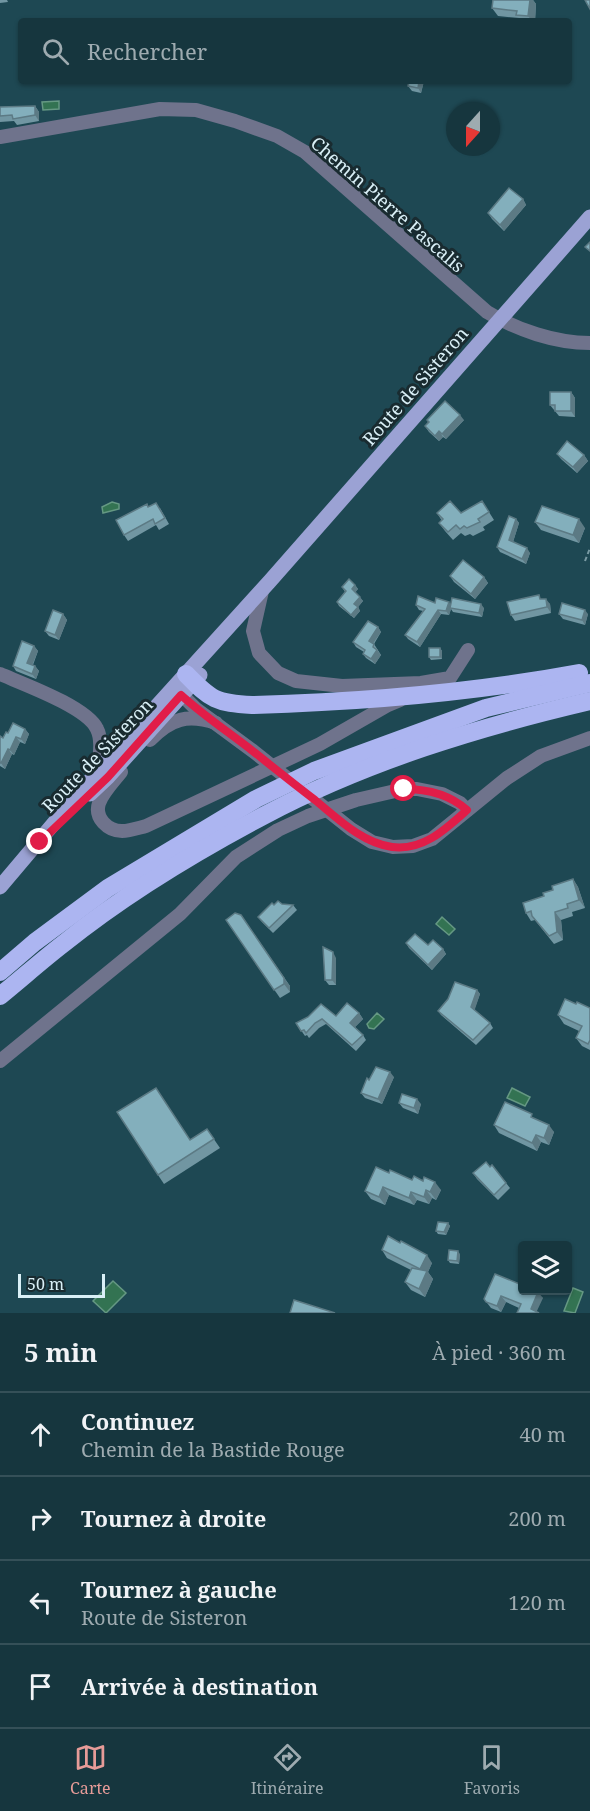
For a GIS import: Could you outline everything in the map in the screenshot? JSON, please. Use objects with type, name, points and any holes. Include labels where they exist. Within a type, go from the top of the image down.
[{"type":"highway","points":[[185,684],[226,703],[267,704],[410,696],[505,687],[590,671]]},
{"type":"highway","points":[[0,972],[35,942],[108,888],[256,799],[314,771],[486,708],[590,683]]},
{"type":"highway","points":[[0,996],[64,943],[137,891],[211,845],[267,814],[326,786],[397,757],[511,720],[590,701]]},
{"type":"main road","name":"Route de Sisteron","points":[[40,842],[108,777],[266,586],[590,217]]},
{"type":"main road","name":"Route de Sisteron","points":[[0,887],[98,771],[185,684]]},
{"type":"street","name":"Chemin Pierre Pascalis","points":[[0,136],[160,109],[196,110],[235,121],[277,136],[304,152],[474,302],[500,320],[515,327],[571,343],[590,344]]},
{"type":"street","points":[[266,586],[253,631],[259,653],[278,673],[296,681],[342,686],[421,683],[440,680],[450,678],[468,650]]},
{"type":"street","points":[[0,674],[77,709],[97,728],[100,747],[98,771]]},
{"type":"street","points":[[185,684],[216,723],[341,821],[372,842],[393,848],[413,846],[432,838],[507,778],[542,756],[590,738]]},
{"type":"street","points":[[216,723],[201,718],[187,718],[161,728],[104,793],[98,813],[102,822],[111,829],[123,831],[146,826],[320,744],[388,705],[410,696]]},
{"type":"street","points":[[0,1061],[180,914],[236,857],[278,830],[308,816],[356,800],[404,789],[442,794],[460,803],[467,810]]},
{"type":"path","points":[[585,561],[590,548]]},
{"type":"shaded area","points":[[59,101],[59,109],[43,110],[42,102]]},
{"type":"shaded area","points":[[112,502],[119,504],[119,509],[103,513],[102,507]]},
{"type":"shaded area","points":[[442,917],[455,929],[449,935],[436,924]]},
{"type":"shaded area","points":[[377,1013],[384,1019],[374,1029],[369,1028],[367,1024]]},
{"type":"shaded area","points":[[512,1088],[530,1097],[525,1106],[507,1098]]},
{"type":"shaded area","points":[[113,1281],[126,1293],[106,1313],[93,1301]]},
{"type":"shaded area","points":[[573,1288],[583,1292],[575,1313],[564,1311]]},
{"type":"building","points":[[493,0],[530,0],[528,16],[516,15],[517,11],[492,8]]},
{"type":"building","points":[[408,84],[419,84],[418,88],[408,86]]},
{"type":"building","points":[[35,106],[35,115],[13,119],[12,115],[0,116],[0,107]]},
{"type":"building","points":[[509,188],[523,199],[500,225],[488,213]]},
{"type":"building","points":[[550,392],[571,392],[571,411],[555,411],[555,405],[550,405]]},
{"type":"building","points":[[445,401],[460,415],[442,434],[439,431],[435,436],[425,426],[429,422],[427,420]]},
{"type":"building","points":[[567,441],[584,455],[573,467],[557,454]]},
{"type":"building","points":[[450,501],[461,513],[482,501],[489,512],[478,519],[480,522],[460,529],[456,525],[448,532],[439,523],[443,519],[437,513]]},
{"type":"building","points":[[156,503],[165,518],[155,524],[153,519],[124,535],[116,520],[147,504],[148,507]]},
{"type":"building","points":[[542,506],[579,519],[573,535],[535,522]]},
{"type":"building","points":[[509,516],[516,519],[509,540],[527,548],[522,559],[497,547]]},
{"type":"building","points":[[463,560],[484,577],[471,594],[450,576]]},
{"type":"building","points":[[349,579],[355,585],[352,589],[360,597],[354,604],[358,607],[351,615],[337,602],[346,591],[342,587]]},
{"type":"building","points":[[539,595],[540,599],[546,599],[547,607],[511,615],[507,602]]},
{"type":"building","points":[[418,596],[435,603],[436,598],[449,602],[446,611],[438,610],[417,642],[405,635],[425,609],[416,605]]},
{"type":"building","points":[[452,598],[481,604],[479,613],[450,608]]},
{"type":"building","points":[[562,603],[585,610],[582,620],[559,614]]},
{"type":"building","points":[[53,610],[63,614],[55,635],[45,631]]},
{"type":"building","points":[[368,621],[378,627],[369,641],[377,650],[371,659],[363,654],[365,650],[353,642]]},
{"type":"building","points":[[22,641],[34,646],[27,663],[35,666],[32,674],[13,666]]},
{"type":"building","points":[[429,648],[440,648],[440,657],[429,657]]},
{"type":"building","points":[[13,723],[25,729],[21,739],[16,737],[0,763],[0,736],[3,738],[6,732],[8,733]]},
{"type":"building","points":[[573,879],[579,900],[567,904],[568,908],[555,912],[557,932],[549,936],[532,916],[531,911],[526,913],[523,903],[544,896],[543,893],[553,890],[552,886]]},
{"type":"building","points":[[278,901],[282,904],[293,905],[269,928],[258,917],[272,903],[274,905]]},
{"type":"building","points":[[235,913],[241,915],[284,978],[284,984],[274,990],[226,920]]},
{"type":"building","points":[[415,934],[428,945],[433,940],[443,949],[428,965],[406,943]]},
{"type":"building","points":[[323,947],[333,952],[332,980],[325,980]]},
{"type":"building","points":[[455,982],[477,990],[471,1007],[490,1023],[473,1040],[438,1011],[448,999]]},
{"type":"building","points":[[565,999],[590,1008],[588,1044],[576,1038],[582,1026],[558,1015]]},
{"type":"building","points":[[347,1003],[359,1013],[350,1023],[363,1035],[352,1045],[322,1019],[306,1033],[304,1030],[301,1031],[296,1023],[308,1017],[321,1004],[336,1016]]},
{"type":"building","points":[[376,1067],[390,1072],[378,1099],[361,1093],[367,1078],[369,1080]]},
{"type":"building","points":[[156,1088],[190,1140],[207,1129],[214,1139],[158,1175],[117,1112]]},
{"type":"building","points":[[402,1094],[417,1099],[414,1108],[399,1103]]},
{"type":"building","points":[[505,1102],[532,1114],[531,1117],[549,1125],[544,1138],[536,1135],[532,1143],[494,1125]]},
{"type":"building","points":[[486,1162],[490,1167],[492,1165],[506,1183],[494,1195],[473,1173]]},
{"type":"building","points":[[376,1167],[389,1173],[390,1170],[412,1180],[414,1176],[423,1181],[424,1177],[435,1182],[430,1192],[426,1190],[424,1197],[411,1192],[409,1198],[383,1187],[379,1197],[365,1191]]},
{"type":"building","points":[[438,1222],[448,1223],[444,1232],[436,1231]]},
{"type":"building","points":[[388,1236],[427,1255],[420,1269],[382,1250]]},
{"type":"building","points":[[449,1250],[458,1251],[457,1261],[448,1260]]},
{"type":"building","points":[[412,1268],[427,1271],[419,1289],[405,1282]]},
{"type":"building","points":[[495,1274],[518,1283],[518,1295],[537,1295],[531,1309],[539,1313],[517,1313],[521,1304],[501,1296],[497,1306],[484,1299]]},
{"type":"building","points":[[294,1300],[335,1313],[290,1313]]},
{"type":"route","points":[[40,842],[108,777],[181,695],[341,821],[372,842],[393,848],[424,843],[440,833],[467,810],[460,803],[442,794],[404,789]]}]
